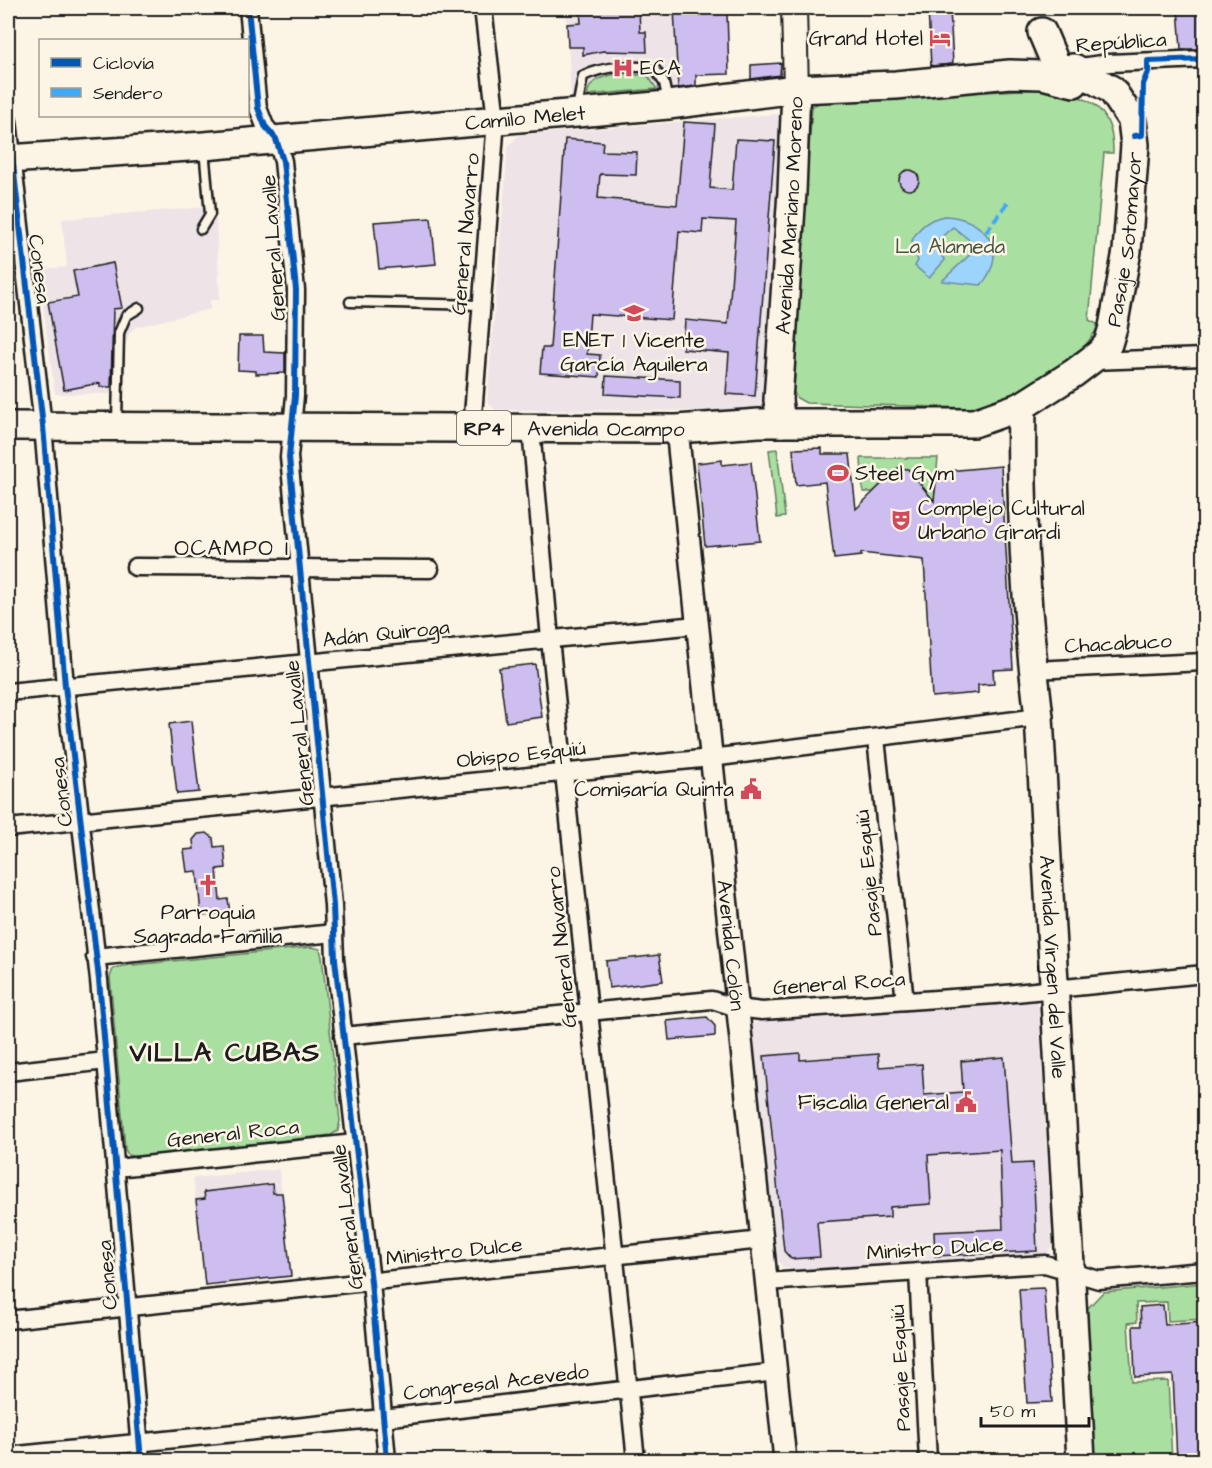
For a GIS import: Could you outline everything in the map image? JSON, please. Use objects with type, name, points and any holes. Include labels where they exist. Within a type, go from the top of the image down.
[{"type":"main road","name":"Avenida Mariano Moreno","points":[[781,423],[777,400],[792,192],[796,89],[794,8]]},
{"type":"main road","points":[[1041,20],[1050,57],[1051,72]]},
{"type":"main road","name":"Camilo Melet","points":[[9,159],[204,146],[668,105],[796,89],[1051,72]]},
{"type":"main road","name":"Pasaje Sotomayor","points":[[1022,406],[1090,361],[1108,344],[1127,249],[1134,136],[1132,120],[1119,98],[1100,82],[1051,72]]},
{"type":"main road","name":"Avenida Ocampo","points":[[8,426],[677,429],[781,423],[974,423],[1022,406]]},
{"type":"main road","name":"Avenida Virgen del Valle","points":[[1022,406],[1021,474],[1033,670],[1039,717],[1081,1461]]},
{"type":"main road","name":"Avenida Virgen del Valle","points":[[974,423],[988,427],[1006,442],[1021,474]]},
{"type":"street","name":"General Lavalle","points":[[248,8],[258,108],[265,126],[276,139],[284,161],[296,290],[295,396],[289,457],[343,1036],[371,1282],[387,1461]]},
{"type":"street","name":"General Navarro","points":[[472,428],[496,120],[483,8]]},
{"type":"street","name":"República","points":[[1051,72],[1109,63],[1204,59]]},
{"type":"street","name":"Conesa","points":[[8,121],[15,258],[43,426],[65,686],[82,820],[106,1061],[140,1452]]},
{"type":"street","points":[[1090,361],[1204,357]]},
{"type":"street","name":"General Navarro","points":[[531,429],[550,639],[591,1012],[636,1461]]},
{"type":"street","name":"Avenida Colón","points":[[677,429],[785,1461]]},
{"type":"street","points":[[135,567],[430,569]]},
{"type":"street","name":"Adán Quiroga","points":[[8,692],[697,625]]},
{"type":"street","name":"Chacabuco","points":[[1033,670],[1204,662]]},
{"type":"street","name":"Obispo Esquiú","points":[[8,828],[711,758],[876,740],[1039,717]]},
{"type":"street","name":"Pasaje Esquiú","points":[[876,740],[905,1001]]},
{"type":"street","points":[[95,957],[334,933]]},
{"type":"street","name":"General Roca","points":[[343,1036],[712,1000],[737,1008],[762,1011],[1053,989],[1204,974]]},
{"type":"street","points":[[8,1072],[106,1061]]},
{"type":"street","name":"General Roca","points":[[116,1168],[355,1143]]},
{"type":"street","name":"Ministro Dulce","points":[[8,1320],[762,1240]]},
{"type":"street","name":"Ministro Dulce","points":[[766,1282],[1046,1264],[1100,1280],[1204,1271]]},
{"type":"street","name":"Pasaje Esquiú","points":[[918,1272],[928,1461]]},
{"type":"street","name":"Congresal Acevedo","points":[[8,1456],[140,1452],[383,1418],[776,1372]]},
{"type":"lane","points":[[577,112],[578,93],[583,76],[603,67],[633,65],[655,69],[664,83],[668,105]]},
{"type":"lane","points":[[201,229],[210,214],[204,146]]},
{"type":"lane","points":[[350,302],[482,305]]},
{"type":"lane","points":[[117,426],[119,333],[126,316],[138,308]]},
{"type":"shaded area","name":"ECA","points":[[566,8],[674,8],[678,89],[571,97]]},
{"type":"shaded area","name":"ENET 1 Vicente García Aguilera","points":[[778,114],[784,118],[768,404],[754,411],[495,410],[487,401],[508,146],[519,135]]},
{"type":"shaded area","points":[[210,160],[214,181],[220,300],[210,300],[210,309],[136,327],[130,332],[126,344],[123,344],[121,388],[113,388],[112,394],[55,394],[38,269],[67,267],[62,219],[205,207],[200,161]]},
{"type":"shaded area","points":[[1025,999],[1035,1001],[1039,1009],[1052,1245],[1048,1254],[1041,1257],[794,1271],[783,1267],[774,1257],[750,1032],[752,1025],[758,1021]]},
{"type":"shaded area","points":[[279,1169],[291,1276],[205,1285],[193,1178]]},
{"type":"green space","points":[[622,73],[648,76],[657,89],[587,95],[595,81]]},
{"type":"green space","name":"La Alameda","points":[[1040,89],[1070,94],[1093,104],[1102,112],[1112,136],[1113,153],[1104,153],[1089,320],[1099,325],[1089,341],[1062,368],[1029,389],[975,408],[806,403],[797,398],[792,389],[812,106],[824,101]]},
{"type":"green space","points":[[777,449],[785,517],[777,518],[769,450]]},
{"type":"green space","points":[[861,458],[938,458],[934,501],[908,470],[898,468],[873,492],[863,492]]},
{"type":"green space","points":[[312,947],[320,949],[322,957],[340,1121],[338,1131],[331,1135],[136,1157],[128,1155],[125,1149],[110,977],[113,969],[122,966]]},
{"type":"green space","points":[[1204,1283],[1204,1319],[1168,1321],[1167,1302],[1136,1303],[1137,1322],[1128,1323],[1132,1382],[1168,1381],[1172,1460],[1094,1460],[1087,1309],[1103,1292]]},
{"type":"water","points":[[944,216],[971,222],[989,238],[993,248],[993,260],[990,272],[981,285],[942,281],[978,247],[953,227],[932,245],[945,260],[929,278],[915,266],[918,261],[912,241],[914,236],[925,224]]},
{"type":"building","points":[[580,8],[639,8],[640,32],[646,32],[647,52],[603,51],[583,55],[583,47],[568,47],[567,24],[581,23]]},
{"type":"building","points":[[674,8],[707,8],[707,12],[727,12],[729,74],[696,75],[696,86],[678,88]]},
{"type":"building","points":[[1178,8],[1204,8],[1204,49],[1181,49]]},
{"type":"building","name":"Grand Hotel","points":[[928,9],[950,9],[953,64],[931,66]]},
{"type":"building","points":[[781,63],[780,75],[751,79],[751,65]]},
{"type":"building","points":[[684,122],[715,124],[710,188],[732,190],[736,139],[775,141],[755,396],[726,394],[729,353],[683,349],[685,320],[728,324],[736,221],[703,219],[702,233],[679,231],[672,320],[590,314],[587,354],[600,355],[599,377],[540,373],[542,348],[550,348],[565,139],[603,142],[602,151],[637,152],[636,175],[600,174],[598,198],[677,205]]},
{"type":"building","points":[[905,170],[913,170],[919,176],[919,184],[913,190],[905,190],[899,184],[899,176]]},
{"type":"building","points":[[431,218],[436,264],[379,269],[374,222]]},
{"type":"building","points":[[113,263],[122,308],[113,309],[111,387],[100,387],[100,383],[64,390],[48,302],[78,297],[73,271]]},
{"type":"building","points":[[239,336],[263,336],[264,352],[285,353],[285,373],[256,374],[256,371],[238,370]]},
{"type":"building","points":[[606,376],[680,380],[680,398],[605,394]]},
{"type":"building","points":[[822,448],[822,454],[850,454],[856,509],[898,468],[908,469],[934,501],[937,472],[1001,466],[1013,669],[993,670],[994,684],[978,685],[978,693],[932,697],[924,560],[861,553],[861,556],[834,559],[825,482],[796,485],[793,449]]},
{"type":"building","points":[[722,460],[722,465],[751,462],[760,541],[705,546],[697,463]]},
{"type":"building","points":[[535,664],[542,717],[506,722],[499,668]]},
{"type":"building","points":[[191,721],[199,792],[177,794],[169,724]]},
{"type":"building","name":"Parroquia Sagrada Familia","points":[[207,833],[213,838],[214,847],[224,846],[226,868],[217,869],[220,900],[228,899],[230,913],[201,915],[197,871],[187,872],[184,850],[194,849],[193,840],[198,834]]},
{"type":"building","points":[[659,955],[663,981],[609,988],[606,961]]},
{"type":"building","points":[[707,1017],[715,1026],[715,1036],[669,1040],[667,1021]]},
{"type":"building","points":[[800,1053],[800,1060],[878,1054],[879,1067],[922,1064],[924,1095],[963,1092],[961,1061],[1004,1057],[1012,1164],[1033,1163],[1037,1251],[935,1256],[934,1232],[1003,1229],[1000,1150],[928,1155],[931,1204],[890,1207],[890,1217],[817,1222],[820,1257],[791,1259],[784,1251],[764,1056]]},
{"type":"building","points":[[272,1184],[273,1193],[282,1193],[291,1276],[205,1285],[196,1200],[205,1199],[204,1192]]},
{"type":"building","points":[[1044,1288],[1052,1402],[1027,1403],[1019,1289]]},
{"type":"building","points":[[1163,1305],[1165,1325],[1204,1322],[1204,1461],[1177,1461],[1173,1375],[1135,1377],[1133,1326],[1141,1326],[1140,1307]]},
{"type":"marked path","points":[[986,232],[1009,201]]},
{"type":"cycle path","points":[[248,8],[258,108],[265,126],[276,139],[283,161],[296,290],[295,396],[289,457],[333,905],[335,959],[371,1282],[387,1460]]},
{"type":"cycle path","points":[[1134,136],[1142,135],[1143,84],[1148,72],[1148,61],[1204,59]]},
{"type":"cycle path","points":[[8,121],[43,426],[65,686],[99,980],[141,1460]]},
{"type":"place","name":"Grand Hotel","points":[[940,38]]},
{"type":"place","name":"ECA","points":[[623,68]]},
{"type":"place","name":"ENET 1 Vicente García Aguilera","points":[[634,313]]},
{"type":"place","name":"Steel Gym","points":[[838,473]]},
{"type":"place","name":"Complejo Cultural Urbano Girardi","points":[[901,520]]},
{"type":"place","name":"Comisaría Quinta","points":[[751,789]]},
{"type":"place","name":"Parroquia Sagrada Familia","points":[[208,885]]},
{"type":"place","name":"Fiscalia General","points":[[966,1102]]},
{"type":"district","name":"OCAMPO I","points":[[232,547]]},
{"type":"district","name":"VILLA CUBAS","points":[[225,1052]]}]
